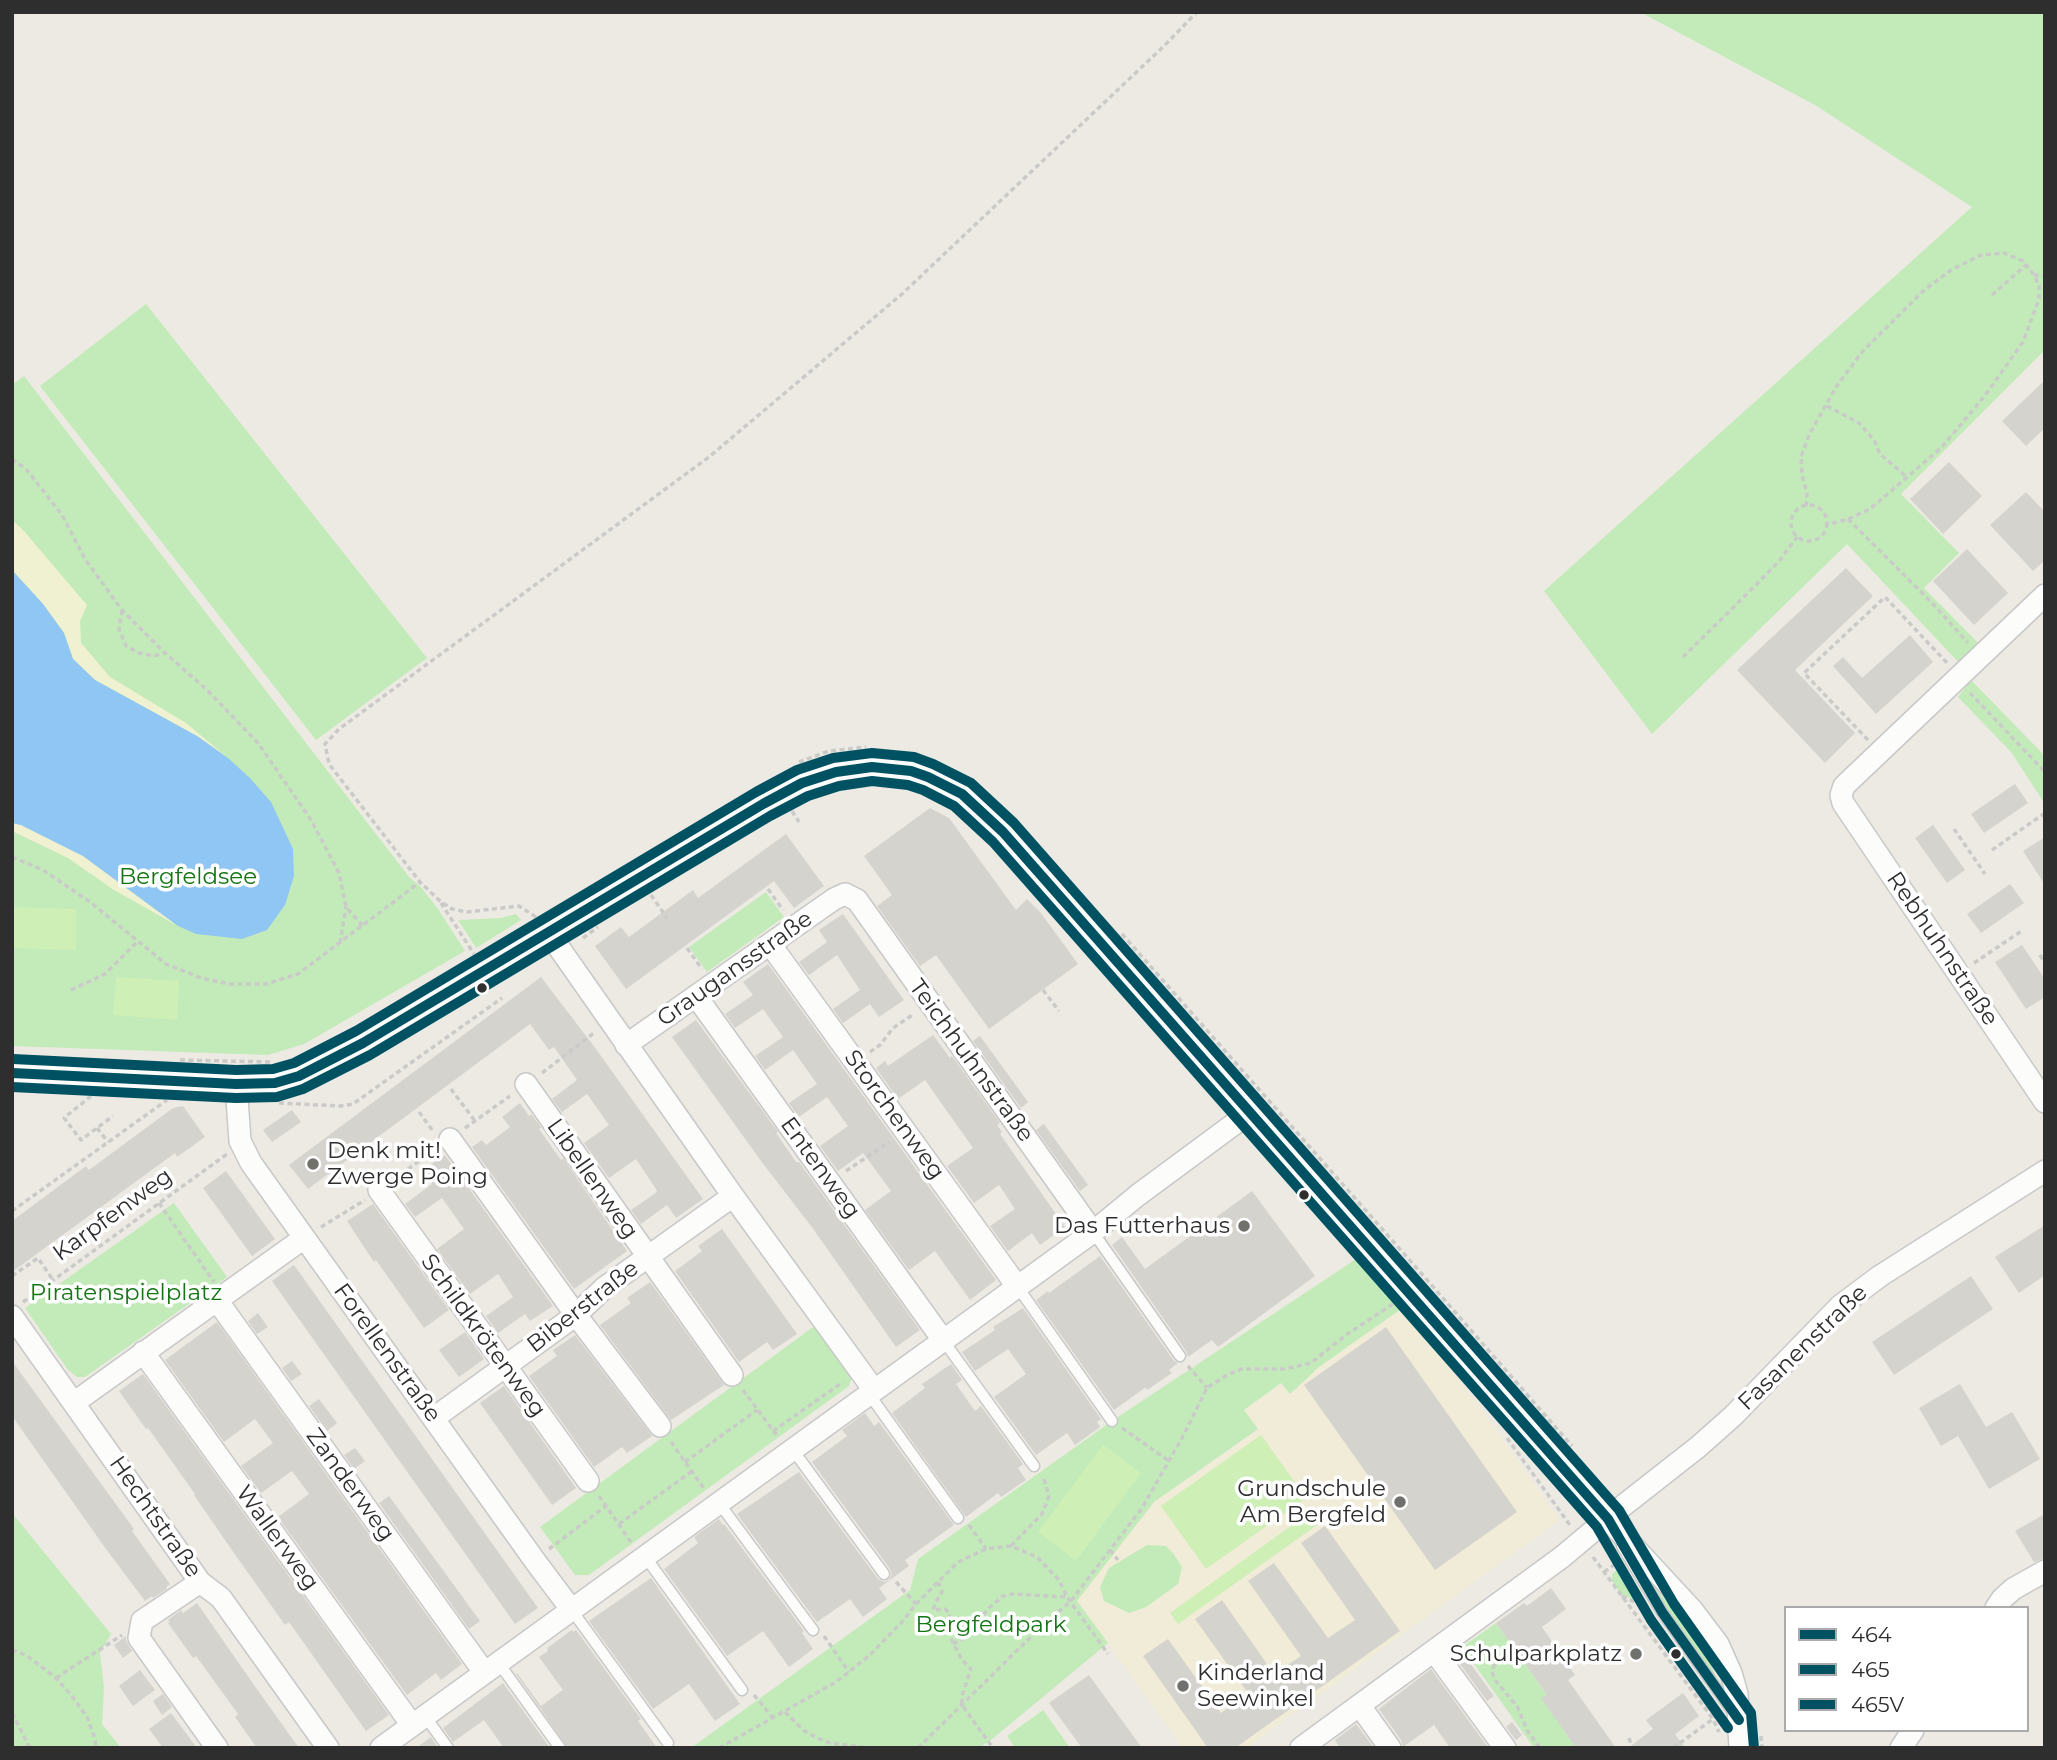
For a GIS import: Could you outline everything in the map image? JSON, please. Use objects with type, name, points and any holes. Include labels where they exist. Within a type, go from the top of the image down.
[{"type":"street","points":[[1952,672],[1980,656],[2045,595]]},
{"type":"street","name":"Rebhuhnstraße","points":[[1952,672],[1844,786],[1841,795],[1843,803],[2045,1102]]},
{"type":"street","points":[[12,1073],[236,1084],[275,1083],[310,1072],[802,783],[835,772],[872,766],[911,771],[946,785],[977,806],[1003,832],[1608,1519],[1693,1611],[1718,1644],[1731,1673],[1737,1694],[1740,1748]]},
{"type":"street","name":"Graugansstraße","points":[[626,1045],[834,899],[845,894]]},
{"type":"street","name":"Teichhuhnstraße","points":[[845,894],[857,900],[1093,1232]]},
{"type":"street","points":[[548,932],[872,1392]]},
{"type":"street","name":"Storchenweg","points":[[770,944],[1017,1286]]},
{"type":"street","name":"Entenweg","points":[[696,996],[943,1340]]},
{"type":"street","name":"Forellenstraße","points":[[236,1084],[240,1141],[251,1163],[571,1609]]},
{"type":"street","name":"Libellenweg","points":[[526,1084],[732,1375]]},
{"type":"street","points":[[381,1748],[1093,1232],[1138,1195],[1249,1113]]},
{"type":"street","points":[[442,1136],[660,1426]]},
{"type":"street","name":"Fasanenstraße","points":[[1301,1748],[1562,1557],[1698,1447],[1733,1416],[1840,1306],[1880,1276],[2045,1171]]},
{"type":"street","name":"Schildkrötenweg","points":[[379,1190],[588,1481]]},
{"type":"street","name":"Biberstraße","points":[[434,1418],[576,1315],[604,1288],[733,1196]]},
{"type":"street","points":[[75,1402],[218,1294],[304,1238]]},
{"type":"street","name":"Zanderweg","points":[[218,1294],[491,1667]]},
{"type":"street","name":"Hechtstraße","points":[[17,1309],[75,1402],[200,1581],[220,1598],[328,1748]]},
{"type":"street","name":"Wallerweg","points":[[143,1352],[419,1720]]},
{"type":"street","points":[[1997,1606],[2013,1589],[2045,1571]]},
{"type":"street","points":[[200,1581],[142,1621],[139,1639],[217,1748]]},
{"type":"street","points":[[1434,1651],[1505,1748]]},
{"type":"street","points":[[1360,1706],[1390,1748]]},
{"type":"street","points":[[1901,1748],[1912,1732]]},
{"type":"lane","points":[[1093,1232],[1180,1356]]},
{"type":"lane","points":[[1017,1286],[1112,1421]]},
{"type":"lane","points":[[943,1340],[1034,1466]]},
{"type":"lane","points":[[872,1392],[958,1518]]},
{"type":"lane","points":[[793,1450],[884,1574]]},
{"type":"lane","points":[[719,1503],[813,1630]]},
{"type":"lane","points":[[645,1555],[742,1689]]},
{"type":"lane","points":[[571,1609],[668,1743]]},
{"type":"lane","points":[[491,1667],[560,1748]]},
{"type":"lane","points":[[419,1720],[448,1748]]},
{"type":"path","points":[[548,932],[537,917],[519,906],[467,912],[452,909],[440,901],[420,882],[329,764],[325,744],[339,729],[709,457],[902,294],[1198,12]]},
{"type":"path","points":[[1806,506],[1807,494],[1801,457],[1809,435],[1836,387],[1862,352],[1923,291],[1951,270],[1981,255],[2004,253],[2023,261],[2039,286],[2039,299],[2023,342],[1962,424],[1941,448],[1870,509],[1826,525]]},
{"type":"path","points":[[1992,295],[2026,265]]},
{"type":"path","points":[[2034,275],[2045,276]]},
{"type":"path","points":[[1827,405],[1859,423],[1874,440],[1880,454],[1907,477]]},
{"type":"path","points":[[12,459],[27,470],[62,515],[85,559],[122,610],[206,689],[258,743],[285,780],[311,820],[338,873],[346,907],[340,944]]},
{"type":"path","points":[[1806,506],[1813,506],[1823,512],[1826,525],[1821,536],[1815,540],[1804,541],[1797,537],[1791,527],[1792,517],[1798,509],[1806,506]]},
{"type":"path","points":[[1847,519],[1980,656]]},
{"type":"path","points":[[1683,657],[1758,584],[1797,537]]},
{"type":"path","points":[[1868,740],[1804,673],[1885,597],[2045,772]]},
{"type":"path","points":[[122,610],[119,629],[126,646],[139,653],[154,656],[164,652]]},
{"type":"path","points":[[792,811],[799,822]]},
{"type":"path","points":[[1992,850],[2045,813]]},
{"type":"path","points":[[1954,829],[1984,873]]},
{"type":"path","points":[[12,857],[43,870],[90,902],[166,964],[201,978],[229,984],[266,984],[298,974],[420,882]]},
{"type":"path","points":[[651,895],[667,918]]},
{"type":"path","points":[[440,901],[474,954]]},
{"type":"path","points":[[346,907],[363,926]]},
{"type":"path","points":[[1969,967],[2023,930]]},
{"type":"path","points":[[71,990],[105,974],[138,941]]},
{"type":"path","points":[[2040,955],[2045,963]]},
{"type":"path","points":[[1043,990],[1059,1011]]},
{"type":"path","points":[[855,1062],[880,1045],[893,1028],[930,1003]]},
{"type":"path","points":[[451,1089],[475,1121]]},
{"type":"path","points":[[92,1094],[64,1118],[81,1140],[113,1116]]},
{"type":"path","points":[[12,1210],[170,1097]]},
{"type":"path","points":[[419,1112],[442,1136]]},
{"type":"path","points":[[97,1128],[108,1142]]},
{"type":"path","points":[[830,1182],[905,1131]]},
{"type":"path","name":"Karpfenweg","points":[[17,1309],[234,1149]]},
{"type":"path","points":[[159,1203],[218,1294]]},
{"type":"path","points":[[12,1276],[38,1258],[53,1280]]},
{"type":"path","points":[[918,1748],[1069,1599],[1110,1550],[1142,1508],[1207,1388],[1242,1369],[1285,1369],[1311,1363],[1346,1335],[1410,1292]]},
{"type":"path","points":[[1180,1356],[1207,1388]]},
{"type":"path","points":[[732,1375],[773,1431],[793,1450]]},
{"type":"path","points":[[773,1431],[844,1381]]},
{"type":"path","points":[[684,1462],[757,1410]]},
{"type":"path","points":[[1112,1421],[1169,1461]]},
{"type":"path","points":[[660,1426],[691,1472],[708,1494],[719,1503]]},
{"type":"path","points":[[1011,1546],[1042,1514],[1049,1496],[1044,1478],[1034,1466]]},
{"type":"path","points":[[619,1524],[691,1472]]},
{"type":"path","points":[[588,1481],[635,1547],[645,1555]]},
{"type":"path","points":[[535,1560],[606,1506]]},
{"type":"path","points":[[958,1518],[968,1523],[986,1549]]},
{"type":"path","points":[[719,1748],[836,1682],[878,1647],[958,1562],[986,1549],[1011,1546],[1037,1557],[1059,1580],[1069,1599],[1108,1654]]},
{"type":"path","points":[[1110,1550],[1118,1560]]},
{"type":"path","points":[[884,1574],[899,1584],[916,1604]]},
{"type":"path","points":[[938,1582],[942,1592],[933,1610],[945,1609],[950,1614],[946,1627],[962,1660],[971,1669],[962,1696],[962,1705],[993,1748]]},
{"type":"path","points":[[953,1644],[964,1638],[1003,1596],[1013,1594],[1069,1599]]},
{"type":"path","points":[[1620,1595],[1648,1608]]},
{"type":"path","points":[[56,1678],[142,1621]]},
{"type":"path","points":[[813,1630],[826,1637],[849,1672]]},
{"type":"path","points":[[1513,1647],[1495,1662],[1492,1672],[1517,1706],[1527,1730],[1540,1748]]},
{"type":"path","points":[[12,1650],[26,1655],[56,1678],[87,1717],[96,1748]]},
{"type":"path","points":[[742,1689],[751,1691],[773,1718]]},
{"type":"path","points":[[1673,1748],[1717,1715],[1714,1703]]},
{"type":"path","points":[[785,1712],[803,1730],[817,1738],[830,1743],[869,1748]]},
{"type":"path","points":[[12,1713],[30,1748]]},
{"type":"path","points":[[1629,1738],[1632,1748]]},
{"type":"shaded area","points":[[1401,1309],[1450,1365],[1560,1520],[1246,1748],[1183,1748],[1077,1601],[1154,1502],[1258,1430],[1244,1410],[1281,1383],[1290,1394],[1319,1367]]},
{"type":"green space","points":[[1640,12],[2045,12],[2045,350],[1901,494],[1959,553],[1924,588],[1982,647],[1963,667],[1847,544],[1652,734],[1544,591],[1972,207],[1815,105]]},
{"type":"green space","points":[[146,304],[427,658],[316,740],[40,386]]},
{"type":"green space","name":"Bergfeldsee","points":[[24,376],[409,877],[421,887],[438,909],[465,951],[304,1044],[268,1055],[12,1046],[12,385]]},
{"type":"green space","points":[[1971,680],[2045,756],[2045,804],[2011,752],[1958,697]]},
{"type":"green space","points":[[766,892],[784,917],[707,972],[689,947]]},
{"type":"green space","points":[[12,907],[76,909],[76,950],[12,948]]},
{"type":"green space","points":[[516,914],[521,920],[476,948],[458,920],[501,918]]},
{"type":"green space","points":[[116,977],[179,981],[177,1020],[113,1015]]},
{"type":"green space","name":"Piratenspielplatz","points":[[174,1203],[227,1277],[85,1377],[77,1377],[68,1370],[25,1308]]},
{"type":"green space","name":"Bergfeldpark","points":[[1356,1259],[1401,1309],[1319,1367],[1290,1394],[1281,1383],[1244,1410],[1258,1429],[1154,1502],[1077,1601],[1108,1643],[991,1740],[979,1748],[691,1748],[910,1590],[918,1559],[1112,1421]]},
{"type":"green space","points":[[820,1322],[854,1371],[849,1386],[589,1575],[575,1575],[540,1527]]},
{"type":"green space","points":[[1261,1435],[1306,1498],[1206,1569],[1161,1506]]},
{"type":"green space","points":[[1103,1445],[1141,1473],[1076,1561],[1038,1532]]},
{"type":"green space","points":[[1316,1508],[1324,1520],[1178,1624],[1170,1613]]},
{"type":"green space","points":[[12,1513],[111,1634],[100,1653],[104,1688],[102,1724],[121,1748],[12,1748]]},
{"type":"green space","points":[[1147,1545],[1166,1546],[1173,1553],[1182,1567],[1178,1584],[1146,1607],[1129,1613],[1104,1601],[1100,1587],[1109,1568]]},
{"type":"green space","points":[[1622,1566],[1646,1606],[1621,1594],[1612,1581],[1612,1574]]},
{"type":"green space","points":[[1637,1567],[1687,1625],[1706,1653],[1722,1691]]},
{"type":"green space","points":[[1496,1623],[1547,1695],[1542,1698],[1576,1748],[1534,1748],[1462,1647]]},
{"type":"green space","points":[[1043,1710],[1070,1748],[1015,1748],[1007,1736]]},
{"type":"sand","points":[[12,520],[87,605],[80,621],[81,643],[110,677],[186,723],[228,758],[197,736],[95,680],[73,659],[64,633],[43,604],[12,570]]},
{"type":"sand","points":[[12,823],[83,856],[178,926],[114,890],[68,858],[12,831]]},
{"type":"water","name":"Bergfeldsee","points":[[12,570],[43,604],[64,633],[73,659],[95,680],[197,736],[228,758],[271,802],[293,849],[294,876],[285,905],[267,930],[242,939],[196,934],[178,926],[83,856],[12,823]]},
{"type":"building","points":[[2045,380],[2045,428],[2026,446],[2002,421]]},
{"type":"building","points":[[1949,462],[1982,496],[1943,534],[1910,499]]},
{"type":"building","points":[[2026,492],[2045,512],[2045,560],[2033,571],[1990,525]]},
{"type":"building","points":[[1967,549],[2008,593],[1974,625],[1933,581]]},
{"type":"building","points":[[1846,568],[1873,596],[1795,670],[1855,733],[1825,763],[1737,670]]},
{"type":"building","points":[[1910,635],[1933,662],[1876,714],[1833,666],[1843,657],[1862,678]]},
{"type":"building","points":[[2015,784],[2028,803],[1984,833],[1971,814]]},
{"type":"building","points":[[930,808],[949,818],[1016,910],[1027,899],[1041,913],[1078,964],[989,1029],[936,955],[920,966],[877,906],[892,895],[864,856]]},
{"type":"building","points":[[1933,825],[1965,870],[1947,883],[1915,838]]},
{"type":"building","points":[[786,834],[824,886],[794,908],[774,881],[626,989],[595,946],[621,927],[629,937],[693,890],[698,898]]},
{"type":"building","points":[[2045,837],[2045,885],[2023,851]]},
{"type":"building","points":[[2010,884],[2024,903],[1981,933],[1967,914]]},
{"type":"building","points":[[843,914],[904,1000],[879,1017],[870,1004],[843,1023],[833,1009],[860,990],[837,955],[809,975],[799,962],[827,942],[819,930]]},
{"type":"building","points":[[2022,945],[2045,979],[2045,997],[2026,1009],[1995,962]]},
{"type":"building","points":[[768,964],[996,1280],[970,1300],[935,1251],[909,1270],[865,1210],[891,1191],[863,1153],[838,1171],[820,1146],[848,1126],[827,1097],[799,1117],[789,1103],[817,1084],[793,1050],[765,1070],[755,1056],[783,1037],[763,1009],[735,1028],[725,1014],[753,995],[743,982]]},
{"type":"building","points":[[541,977],[703,1199],[676,1218],[667,1205],[641,1224],[631,1210],[657,1192],[656,1189],[636,1159],[609,1178],[584,1143],[609,1125],[587,1094],[562,1112],[552,1099],[577,1080],[554,1047],[549,1050],[530,1024],[308,1189],[289,1165]]},
{"type":"building","points":[[696,1020],[778,1132],[776,1133],[796,1162],[799,1162],[920,1330],[896,1347],[672,1037]]},
{"type":"building","points":[[933,1035],[950,1058],[952,1056],[1000,1123],[997,1125],[1002,1132],[1000,1134],[1065,1227],[1040,1245],[1032,1233],[1008,1251],[990,1226],[1015,1209],[999,1185],[974,1203],[947,1166],[973,1148],[925,1080],[898,1099],[876,1068],[885,1061],[888,1066]]},
{"type":"building","points":[[980,1036],[1028,1102],[1021,1108],[973,1041]]},
{"type":"building","points":[[520,1103],[541,1127],[539,1129],[561,1160],[563,1158],[627,1251],[574,1289],[472,1147],[482,1140],[486,1145],[510,1127],[502,1117]]},
{"type":"building","points":[[183,1106],[205,1137],[177,1157],[175,1153],[12,1272],[12,1221],[86,1166],[89,1170],[173,1108]]},
{"type":"building","points":[[292,1110],[301,1122],[272,1142],[263,1130]]},
{"type":"building","points":[[1044,1124],[1088,1185],[1080,1191],[1036,1130]]},
{"type":"building","points":[[445,1155],[553,1306],[530,1321],[525,1314],[498,1333],[486,1316],[513,1297],[498,1274],[470,1294],[437,1249],[464,1229],[442,1198],[415,1217],[405,1204],[432,1184],[423,1170]]},
{"type":"building","points":[[226,1171],[275,1239],[252,1256],[203,1188]]},
{"type":"building","points":[[1252,1191],[1315,1276],[1218,1347],[1212,1340],[1188,1357],[1112,1245],[1122,1237],[1145,1269]]},
{"type":"building","points":[[373,1204],[449,1310],[424,1328],[347,1221]]},
{"type":"building","points":[[2045,1225],[2045,1275],[2019,1293],[1995,1257]]},
{"type":"building","points":[[722,1229],[797,1334],[773,1350],[767,1342],[739,1362],[675,1271],[702,1251],[698,1246]]},
{"type":"building","points":[[1100,1256],[1178,1363],[1169,1370],[1172,1373],[1147,1390],[1146,1387],[1114,1410],[1036,1300]]},
{"type":"building","points":[[294,1265],[538,1608],[515,1624],[272,1281]]},
{"type":"building","points":[[1971,1276],[1993,1309],[1894,1375],[1872,1342]]},
{"type":"building","points":[[650,1282],[724,1385],[671,1420],[600,1325],[631,1303],[627,1298]]},
{"type":"building","points":[[1023,1308],[1101,1419],[1097,1422],[1100,1427],[1075,1445],[1067,1433],[1036,1455],[994,1397],[1026,1374],[1008,1349],[975,1371],[962,1352],[995,1330],[993,1327]]},
{"type":"building","points":[[258,1313],[268,1327],[257,1334],[248,1321]]},
{"type":"building","points":[[217,1322],[462,1664],[441,1680],[436,1673],[407,1695],[278,1517],[309,1494],[292,1471],[261,1493],[241,1466],[273,1443],[255,1419],[224,1442],[165,1360]]},
{"type":"building","points":[[1386,1327],[1517,1512],[1435,1570],[1304,1385]]},
{"type":"building","points":[[465,1332],[484,1359],[459,1377],[439,1350]]},
{"type":"building","points":[[575,1335],[652,1436],[627,1453],[622,1447],[594,1467],[529,1376],[557,1356],[553,1350]]},
{"type":"building","points":[[12,1361],[134,1529],[132,1531],[170,1584],[153,1598],[152,1596],[145,1601],[12,1416]]},
{"type":"building","points":[[292,1361],[302,1374],[291,1381],[282,1368]]},
{"type":"building","points":[[951,1364],[962,1380],[956,1384],[975,1411],[981,1406],[1023,1464],[1018,1468],[1026,1480],[1001,1497],[998,1493],[966,1517],[892,1413],[925,1388],[922,1384]]},
{"type":"building","points":[[143,1374],[389,1715],[366,1731],[289,1622],[285,1625],[195,1494],[119,1391]]},
{"type":"building","points":[[1960,1384],[1986,1427],[2012,1412],[2040,1459],[1989,1489],[1958,1436],[1941,1446],[1919,1408]]},
{"type":"building","points":[[504,1386],[576,1488],[552,1505],[480,1403]]},
{"type":"building","points":[[319,1399],[337,1423],[327,1431],[309,1406]]},
{"type":"building","points":[[865,1413],[874,1426],[879,1422],[954,1525],[905,1560],[909,1566],[879,1588],[887,1599],[863,1617],[850,1599],[817,1622],[737,1514],[799,1472],[878,1579],[884,1582],[889,1580],[892,1574],[890,1569],[812,1462],[847,1436],[842,1430]]},
{"type":"building","points":[[355,1448],[365,1461],[354,1469],[344,1455]]},
{"type":"building","points":[[389,1496],[480,1621],[469,1629],[379,1503]]},
{"type":"building","points":[[2045,1514],[2045,1558],[2034,1562],[2015,1531]]},
{"type":"building","points":[[719,1519],[804,1631],[802,1633],[813,1649],[789,1667],[763,1631],[727,1656],[664,1569],[698,1543],[694,1537]]},
{"type":"building","points":[[1325,1526],[1400,1631],[1235,1748],[1208,1748],[1143,1656],[1168,1639],[1221,1713],[1248,1693],[1195,1619],[1222,1600],[1274,1674],[1301,1656],[1248,1581],[1274,1563],[1328,1638],[1355,1620],[1301,1543]]},
{"type":"building","points":[[651,1578],[740,1704],[715,1721],[689,1684],[653,1709],[589,1621]]},
{"type":"building","points":[[1551,1588],[1566,1609],[1542,1627],[1575,1675],[1568,1680],[1616,1748],[1576,1748],[1541,1698],[1547,1695],[1496,1623],[1524,1603],[1527,1606]]},
{"type":"building","points":[[197,1603],[299,1748],[257,1748],[235,1717],[238,1714],[168,1623],[168,1620],[181,1610],[183,1613]]},
{"type":"building","points":[[572,1630],[576,1630],[641,1719],[638,1721],[657,1748],[568,1748],[516,1674],[541,1706],[563,1690],[539,1657]]},
{"type":"building","points":[[126,1636],[132,1651],[123,1658],[114,1645]]},
{"type":"building","points":[[1462,1652],[1494,1696],[1487,1701],[1455,1657]]},
{"type":"building","points":[[1431,1669],[1489,1748],[1450,1748],[1434,1725],[1403,1747],[1379,1709]]},
{"type":"building","points":[[140,1670],[155,1690],[133,1706],[119,1686]]},
{"type":"building","points":[[1089,1675],[1142,1748],[1082,1748],[1049,1703]]},
{"type":"building","points":[[503,1683],[550,1748],[504,1748],[484,1720],[453,1742],[443,1728]]},
{"type":"building","points":[[1683,1693],[1699,1716],[1675,1734],[1685,1748],[1628,1748],[1653,1729],[1646,1720]]},
{"type":"building","points":[[163,1694],[172,1707],[162,1715],[153,1701]]},
{"type":"building","points":[[171,1713],[197,1748],[163,1748],[149,1729]]},
{"type":"building","points":[[1512,1722],[1522,1735],[1516,1740],[1506,1727]]},
{"type":"building","points":[[1356,1724],[1374,1748],[1340,1748],[1335,1740]]},
{"type":"building","points":[[431,1737],[438,1748],[416,1748]]},
{"type":"transit line","name":"465V","points":[[13,1059],[236,1070],[273,1069],[294,1063],[356,1031],[797,770],[833,758],[872,753],[914,757],[933,764],[971,783],[1014,823],[1619,1510],[1674,1604],[1751,1713],[1754,1748]]},
{"type":"transit line","name":"464","points":[[12,1073],[236,1084],[275,1083],[299,1076],[363,1043],[802,783],[836,772],[872,767],[911,771],[928,777],[962,794],[1003,832],[1608,1519],[1662,1612],[1739,1720]]},
{"type":"transit line","name":"465","points":[[12,1087],[236,1098],[277,1097],[303,1089],[370,1055],[770,816],[808,796],[839,786],[872,781],[908,785],[923,790],[954,806],[993,842],[1597,1527],[1651,1620],[1728,1728]]},
{"type":"place","name":"Denk mit! Zwerge Poing","points":[[313,1164]]},
{"type":"place","name":"Das Futterhaus","points":[[1244,1226]]},
{"type":"place","name":"Grundschule Am Bergfeld","points":[[1400,1502]]},
{"type":"place","name":"Schulparkplatz","points":[[1636,1654]]},
{"type":"place","name":"Kinderland Seewinkel","points":[[1183,1686]]}]
